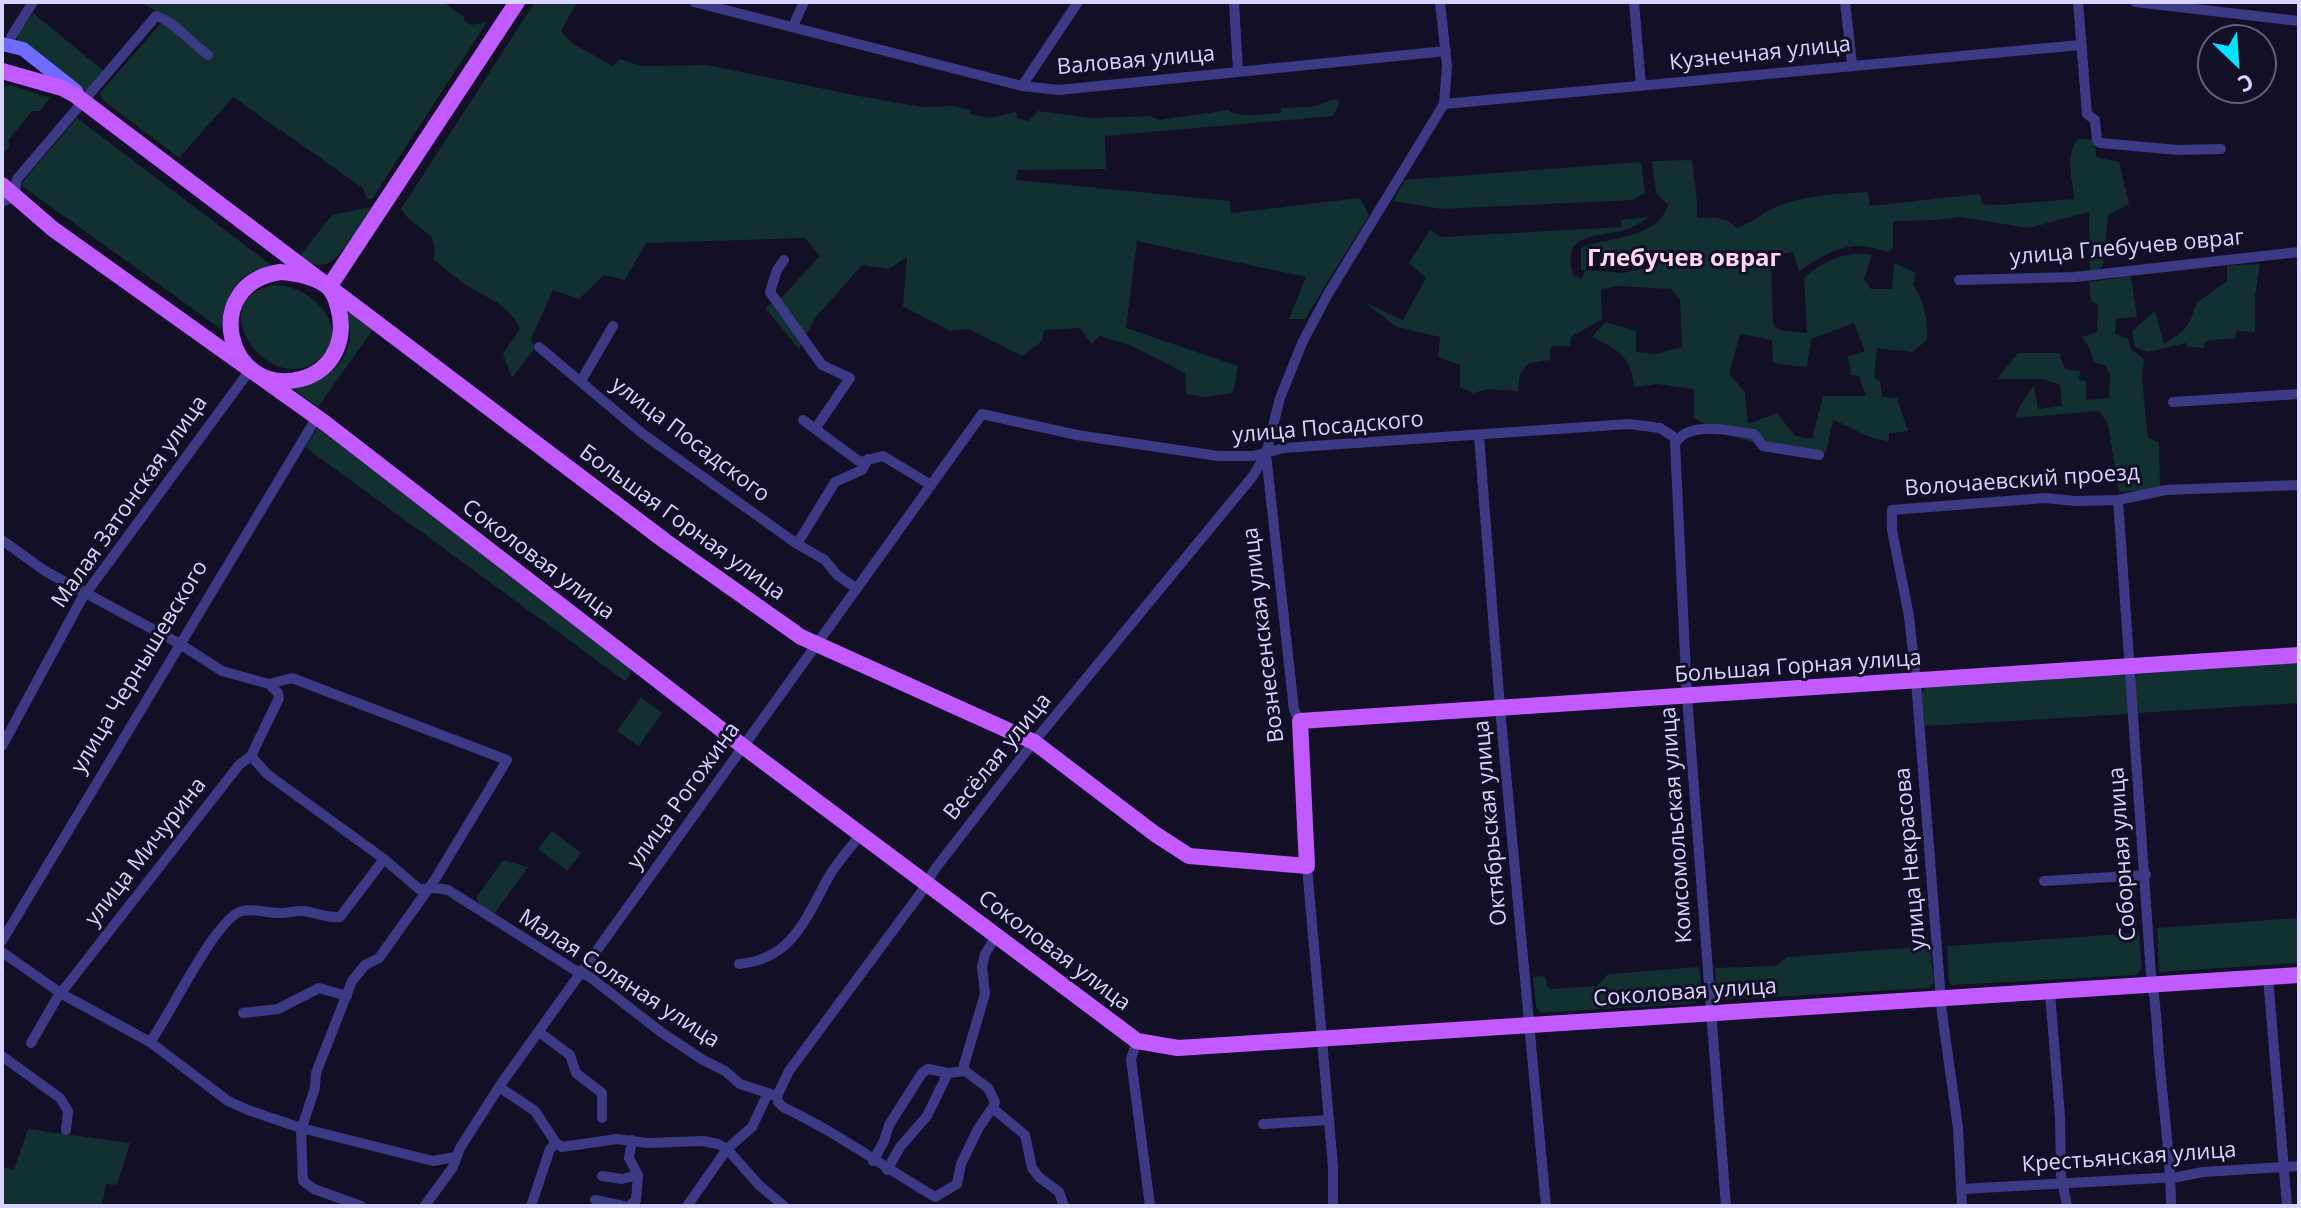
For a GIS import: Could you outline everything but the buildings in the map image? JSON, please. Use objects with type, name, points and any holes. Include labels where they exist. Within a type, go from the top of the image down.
[{"type":"main road","points":[[332,284],[301,274],[280,272],[255,279],[241,292],[230,317],[232,338],[240,358],[250,370],[275,380],[290,380],[311,375],[327,365],[339,343],[342,324],[332,284],[517,2]]},
{"type":"main road","name":"Большая Горная улица","points":[[4,74],[62,88],[85,101],[332,284],[665,541],[815,645],[1034,742],[1155,834],[1189,856],[1307,866]]},
{"type":"main road","name":"Соколовая улица","points":[[6,195],[317,417],[744,747],[1137,1041],[1178,1048],[2299,975]]},
{"type":"main road","name":"Большая Горная улица","points":[[1300,721],[2299,655]]},
{"type":"main road","name":"Вознесенская улица","points":[[1300,721],[1307,866]]},
{"type":"street","points":[[33,2],[6,45],[23,49],[85,101]]},
{"type":"street","name":"Валовая улица","points":[[694,2],[1022,86],[1059,90],[1446,51]]},
{"type":"street","points":[[793,26],[804,2]]},
{"type":"street","points":[[1022,86],[1078,2]]},
{"type":"street","points":[[1234,2],[1238,72]]},
{"type":"street","points":[[1440,2],[1446,51],[1444,104]]},
{"type":"street","points":[[1634,2],[1641,86]]},
{"type":"street","points":[[1845,2],[1852,64]]},
{"type":"street","points":[[2078,2],[2087,114],[2095,120],[2097,140],[2100,143],[2178,150],[2221,149]]},
{"type":"street","points":[[2135,2],[2299,21]]},
{"type":"street","points":[[6,195],[156,16],[165,18],[208,55]]},
{"type":"street","name":"Кузнечная улица","points":[[1444,104],[2080,45]]},
{"type":"street","name":"Вознесенская улица","points":[[1300,721],[1294,710],[1266,454],[1280,398],[1303,341],[1328,294],[1444,104]]},
{"type":"street","name":"улица Глебучев овраг","points":[[1959,280],[2075,277],[2299,252]]},
{"type":"street","points":[[784,260],[777,270],[770,292],[822,365],[850,378],[815,429]]},
{"type":"street","points":[[581,381],[613,326]]},
{"type":"street","name":"улица Посадского","points":[[539,347],[643,434],[797,544],[825,560],[837,575],[857,589]]},
{"type":"street","name":"Малая Затонская улица","points":[[2,746],[86,593],[250,370]]},
{"type":"street","points":[[2173,402],[2299,394]]},
{"type":"street","name":"улица Посадского","points":[[982,414],[1077,435],[1218,456],[1266,454],[1284,448],[1629,424],[1660,428],[1676,441]]},
{"type":"street","name":"улица Рогожина","points":[[426,1204],[453,1167],[455,1157],[499,1087],[982,414]]},
{"type":"street","name":"улица Чернышевского","points":[[2,941],[317,417]]},
{"type":"street","points":[[803,420],[860,462],[883,456],[931,485]]},
{"type":"street","points":[[1676,441],[1694,429],[1754,434],[1763,446],[1819,455]]},
{"type":"street","name":"Октябрьская улица","points":[[1479,436],[1500,708],[1546,1206]]},
{"type":"street","name":"Комсомольская улица","points":[[1676,441],[1687,696],[1726,1206]]},
{"type":"street","name":"Весёлая улица","points":[[687,1206],[727,1149],[752,1127],[927,882],[1034,742],[1253,476],[1266,454]]},
{"type":"street","points":[[797,544],[835,482],[862,470],[868,459]]},
{"type":"street","name":"Волочаевский проезд","points":[[1892,510],[2045,498],[2118,500],[2166,490],[2299,485]]},
{"type":"street","name":"Соборная улица","points":[[2118,500],[2171,1206]]},
{"type":"street","name":"улица Некрасова","points":[[1892,510],[1892,530],[1909,616],[1916,681],[1941,999],[1958,1128],[1962,1206]]},
{"type":"street","points":[[2,540],[45,571],[180,644],[222,671],[269,684],[292,678],[507,760],[427,890],[379,958],[358,972],[316,1073],[315,1088],[301,1128],[303,1181],[314,1189],[361,1206]]},
{"type":"street","points":[[2,555],[12,547]]},
{"type":"street","name":"улица Мичурина","points":[[31,1043],[57,998],[239,765],[251,756],[279,698],[269,684]]},
{"type":"street","name":"Малая Соляная улица","points":[[251,756],[267,774],[384,859],[412,884],[427,890],[448,890],[590,977],[661,1032],[725,1071],[740,1084],[773,1094],[783,1107],[835,1134],[936,1202]]},
{"type":"street","points":[[739,964],[759,962],[784,949],[817,902],[829,877],[862,833]]},
{"type":"street","points":[[150,1042],[212,941],[231,916],[243,911],[261,910],[284,914],[301,911],[322,917],[340,917],[384,859]]},
{"type":"street","name":"Вознесенская улица","points":[[1307,866],[1323,1038],[1333,1206]]},
{"type":"street","points":[[2044,881],[2146,875]]},
{"type":"street","points":[[936,1202],[959,1182],[961,1164],[995,1102],[992,1093],[965,1071],[964,1065],[985,994],[982,967],[985,954],[996,936]]},
{"type":"street","points":[[2,952],[62,994],[150,1042],[228,1101],[301,1128],[433,1161],[455,1157]]},
{"type":"street","points":[[2268,977],[2287,1206]]},
{"type":"street","points":[[243,1013],[278,1009],[319,988],[347,996]]},
{"type":"street","points":[[2050,993],[2062,1183],[2067,1206]]},
{"type":"street","points":[[539,1032],[570,1055],[576,1073],[602,1093],[602,1118]]},
{"type":"street","points":[[1137,1041],[1131,1059],[1150,1206]]},
{"type":"street","points":[[2,1056],[60,1098],[68,1111],[66,1130]]},
{"type":"street","points":[[873,1161],[889,1125],[922,1073],[928,1069],[948,1073],[965,1071]]},
{"type":"street","points":[[887,1170],[900,1147],[927,1116],[948,1073]]},
{"type":"street","points":[[499,1087],[535,1111],[556,1143],[562,1147],[632,1140],[648,1143],[703,1141],[727,1149],[759,1185],[784,1206]]},
{"type":"street","points":[[993,1107],[1025,1135],[1032,1168],[1059,1192],[1064,1206]]},
{"type":"street","points":[[1263,1124],[1329,1120]]},
{"type":"street","points":[[595,1200],[629,1204],[638,1175],[629,1158],[632,1140]]},
{"type":"street","points":[[531,1206],[550,1149],[556,1143]]},
{"type":"street","name":"Крестьянская улица","points":[[1962,1189],[2299,1166]]},
{"type":"street","points":[[602,1176],[622,1179],[638,1175]]},
{"type":"green space","points":[[139,2],[443,2],[471,25],[487,22],[372,199],[367,199],[363,188],[233,97],[179,158],[104,101],[100,97],[101,92],[167,16]]},
{"type":"green space","points":[[535,2],[576,4],[561,31],[573,44],[613,66],[620,59],[641,66],[707,65],[922,107],[954,106],[989,118],[1016,112],[1017,118],[1029,121],[1038,111],[1091,118],[1150,116],[1159,120],[1228,110],[1260,115],[1280,113],[1282,108],[1312,107],[1335,99],[1340,102],[1333,116],[1105,136],[1106,169],[1018,170],[1016,180],[1230,201],[1231,213],[1360,198],[1369,215],[1305,319],[1289,319],[1306,277],[1137,241],[1126,328],[1238,366],[1233,393],[1206,397],[1186,394],[1185,373],[1130,345],[1099,336],[1092,344],[1080,328],[1044,330],[1042,341],[1022,356],[969,329],[950,331],[903,306],[907,257],[889,269],[862,265],[815,318],[799,349],[765,308],[782,297],[820,256],[805,238],[646,243],[625,280],[604,275],[579,299],[553,290],[531,339],[535,348],[512,378],[503,354],[520,329],[516,321],[505,308],[433,259],[432,237],[401,209]]},
{"type":"green space","points":[[33,13],[105,72],[85,92],[81,93],[17,43],[18,34]]},
{"type":"green space","points":[[10,85],[50,98],[40,111],[32,111],[9,139],[9,147],[2,156],[2,88]]},
{"type":"green space","points":[[77,118],[271,265],[252,272],[238,283],[226,304],[221,329],[22,186]]},
{"type":"green space","points":[[2078,139],[2095,140],[2096,157],[2119,162],[2129,204],[2108,215],[2103,266],[2099,270],[2090,270],[2089,212],[2029,228],[1960,217],[1893,221],[1893,248],[1889,252],[1863,246],[1842,248],[1799,271],[1793,252],[1770,255],[1774,327],[1784,331],[1807,333],[1804,278],[1827,262],[1854,254],[1872,255],[1864,279],[1871,289],[1892,289],[1894,263],[1916,273],[1913,285],[1924,311],[1927,340],[1912,352],[1877,348],[1874,378],[1880,382],[1882,397],[1897,398],[1908,431],[1889,433],[1889,441],[1867,436],[1833,420],[1826,453],[1758,443],[1724,433],[1694,418],[1694,389],[1657,384],[1634,387],[1630,369],[1622,356],[1592,337],[1605,322],[1636,331],[1636,352],[1654,354],[1682,347],[1680,299],[1671,289],[1618,286],[1601,289],[1602,319],[1571,337],[1570,346],[1551,346],[1550,360],[1529,363],[1520,374],[1518,391],[1488,389],[1473,393],[1460,387],[1460,365],[1438,357],[1440,337],[1397,327],[1364,302],[1403,320],[1426,278],[1409,263],[1430,230],[1442,237],[1621,227],[1621,220],[1649,217],[1628,229],[1589,237],[1575,245],[1571,261],[1573,275],[1582,279],[1585,271],[1581,270],[1581,248],[1643,231],[1662,216],[1668,205],[1656,193],[1652,161],[1692,160],[1697,218],[1723,219],[1737,228],[1787,203],[1833,194],[1868,192],[1870,206],[1980,194],[1982,204],[2000,205],[2074,199],[2070,160]],"holes":[[[1652,250],[1647,268],[1623,273],[1585,270],[1589,254]],[[1854,323],[1865,351],[1847,357],[1850,375],[1859,376],[1866,396],[1823,396],[1812,439],[1795,436],[1777,413],[1748,424],[1745,392],[1729,374],[1740,334],[1772,340],[1773,363],[1807,367],[1811,339]]]},
{"type":"green space","points":[[1641,162],[1645,193],[1632,200],[1441,209],[1393,201],[1405,180]]},
{"type":"green space","points":[[371,207],[343,250],[331,261],[318,265],[299,257],[332,215]]},
{"type":"green space","points":[[2260,264],[2255,296],[2255,332],[2237,331],[2235,338],[2205,341],[2204,348],[2188,347],[2186,343],[2148,352],[2135,347],[2132,331],[2155,311],[2164,344],[2185,328],[2196,303],[2227,281],[2227,266]]},
{"type":"green space","points":[[2131,276],[2137,317],[2116,319],[2115,334],[2128,339],[2131,349],[2144,359],[2142,378],[2148,438],[2159,442],[2160,487],[2119,492],[2108,424],[2099,411],[2015,418],[2034,385],[2038,409],[2062,406],[2060,385],[2043,379],[1997,379],[2018,353],[2059,353],[2065,369],[2080,371],[2079,380],[2086,381],[2086,400],[2109,398],[2110,375],[2106,366],[2094,362],[2082,337],[2097,332],[2098,305],[2091,301],[2089,282]]},
{"type":"green space","points":[[274,285],[303,293],[325,312],[331,325],[332,338],[328,350],[316,362],[297,369],[278,366],[262,356],[249,342],[242,324],[242,308],[253,294]]},
{"type":"green space","points":[[348,310],[374,328],[318,407],[292,388],[320,378],[340,363],[349,342]]},
{"type":"green space","points":[[318,428],[631,667],[630,675],[625,681],[305,447]]},
{"type":"green space","points":[[2299,662],[2299,703],[2137,713],[2135,678],[2138,674]]},
{"type":"green space","points":[[2123,674],[2129,714],[1925,726],[1922,693],[1925,687]]},
{"type":"green space","points":[[641,697],[662,713],[639,746],[617,731]]},
{"type":"green space","points":[[552,831],[581,853],[567,871],[538,849]]},
{"type":"green space","points":[[503,860],[528,867],[494,914],[481,907],[476,898]]},
{"type":"green space","points":[[2299,918],[2299,963],[2159,972],[2157,928]]},
{"type":"green space","points":[[2139,933],[2142,968],[2136,975],[1949,983],[1947,946]]},
{"type":"green space","points":[[1930,946],[1934,983],[1929,988],[1722,1000],[1716,992],[1715,968],[1776,966],[1787,957]]},
{"type":"green space","points":[[1699,967],[1702,997],[1695,1003],[1541,1013],[1536,1007],[1533,977],[1546,978],[1547,986],[1551,989],[1597,986],[1608,974]]},
{"type":"green space","points":[[28,1129],[130,1143],[117,1185],[106,1184],[102,1206],[2,1206],[2,1167],[14,1170]]},
{"type":"district","name":"Глебучев овраг","points":[[1684,259]]}]
